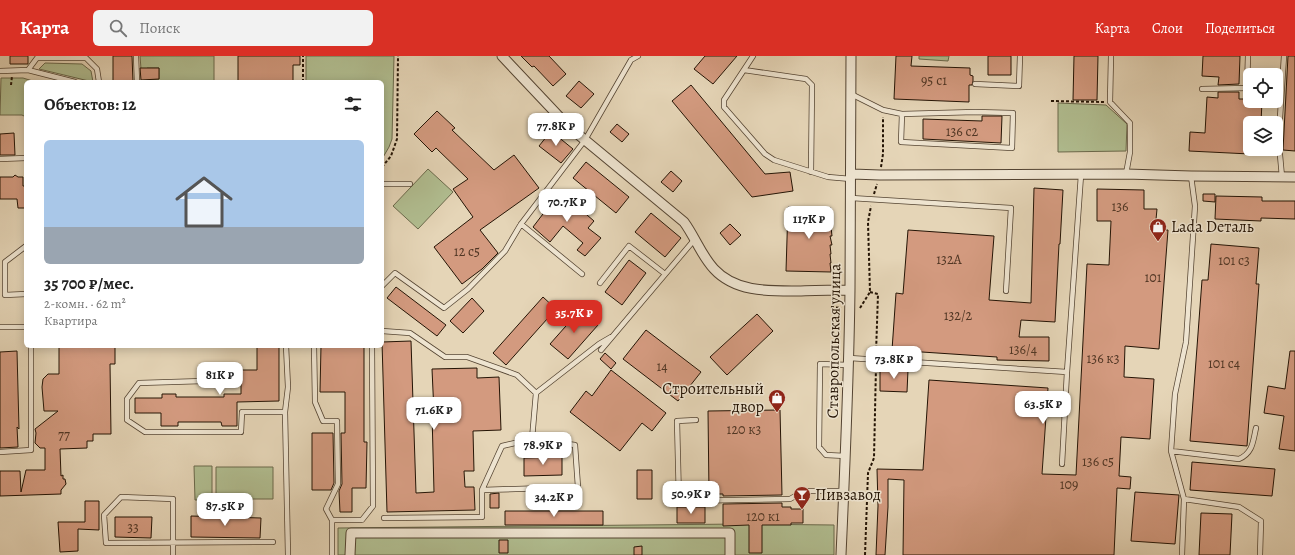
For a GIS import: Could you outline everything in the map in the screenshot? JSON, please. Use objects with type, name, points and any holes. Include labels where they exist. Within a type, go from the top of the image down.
[{"type":"street","points":[[502,56],[555,114],[684,222],[701,252],[714,269],[731,282],[744,287],[768,291],[850,290]]},
{"type":"street","name":"Ставропольская улица","points":[[841,555],[849,362],[851,56]]},
{"type":"street","points":[[851,176],[1126,174],[1295,177]]},
{"type":"street","points":[[350,555],[351,533],[730,533],[730,555]]},
{"type":"lane","points":[[136,56],[137,80]]},
{"type":"lane","points":[[384,284],[395,273],[444,308],[468,289],[505,251],[521,224],[585,140],[630,58],[638,56]]},
{"type":"lane","points":[[753,56],[724,100],[724,107],[765,154],[774,160],[828,177],[851,176]]},
{"type":"lane","points":[[974,84],[1019,86],[1020,56]]},
{"type":"lane","points":[[1111,56],[1110,102],[1130,124],[1130,152],[1126,174]]},
{"type":"lane","points":[[1202,89],[1247,88],[1248,56]]},
{"type":"lane","points":[[1282,177],[1278,148],[1284,56]]},
{"type":"lane","points":[[28,70],[37,58],[86,58],[97,69],[99,80]]},
{"type":"lane","points":[[0,72],[28,70],[67,80]]},
{"type":"lane","points":[[744,70],[806,79],[812,85],[811,172]]},
{"type":"lane","points":[[851,94],[883,110],[902,114],[975,112],[1014,113],[1012,148],[901,142],[902,114]]},
{"type":"lane","points":[[0,159],[24,158]]},
{"type":"lane","points":[[1062,464],[1081,175]]},
{"type":"lane","points":[[1182,555],[1184,499],[1171,451],[1175,394],[1186,342],[1195,206],[1191,176]]},
{"type":"lane","points":[[384,184],[410,184]]},
{"type":"lane","points":[[851,198],[1011,208],[1006,291]]},
{"type":"lane","points":[[521,224],[582,274]]},
{"type":"lane","points":[[601,350],[695,239]]},
{"type":"lane","points":[[600,283],[629,246],[665,274]]},
{"type":"lane","points":[[24,248],[5,262],[5,295],[24,294]]},
{"type":"lane","points":[[0,327],[24,327]]},
{"type":"lane","points":[[384,331],[410,332],[445,357],[467,357],[517,375],[536,393]]},
{"type":"lane","points":[[532,439],[536,393],[599,344],[611,337]]},
{"type":"lane","points":[[0,452],[31,450],[31,348]]},
{"type":"lane","points":[[286,348],[288,387],[285,412],[288,555]]},
{"type":"lane","points":[[314,348],[315,402],[323,421],[337,421],[338,484],[326,509],[332,520],[332,555]]},
{"type":"lane","points":[[332,520],[362,520],[373,506],[372,348]]},
{"type":"lane","points":[[846,456],[826,455],[819,447],[820,364],[876,360],[1067,372]]},
{"type":"lane","points":[[236,380],[139,382],[127,399],[127,420],[145,432],[241,432],[242,412],[285,412]]},
{"type":"lane","points":[[696,420],[677,420],[679,501],[790,499],[804,491],[844,491]]},
{"type":"lane","points":[[1171,451],[1239,459],[1246,456],[1251,450],[1256,428]]},
{"type":"lane","points":[[384,518],[482,517],[482,490],[502,446],[532,439],[575,445],[578,487],[482,490]]},
{"type":"lane","points":[[174,555],[174,542],[173,499],[121,497],[104,515],[106,542],[174,542],[273,542]]},
{"type":"lane","points":[[1184,499],[1239,507],[1261,521],[1260,555]]},
{"type":"path","points":[[303,56],[303,80]]},
{"type":"path","points":[[384,165],[391,156],[396,139],[398,56]]},
{"type":"path","points":[[1052,102],[1110,102]]},
{"type":"path","points":[[859,308],[870,292],[868,222],[872,199],[880,175],[883,154],[883,110]]},
{"type":"path","points":[[865,555],[868,473],[874,458],[878,294],[870,292]]},
{"type":"green space","points":[[140,56],[214,56],[214,80],[148,80],[142,80]],"holes":[[[147,68],[159,68],[159,79],[148,80]]]},
{"type":"green space","points":[[306,56],[394,56],[392,139],[384,156],[384,80],[306,80]]},
{"type":"green space","points":[[919,56],[949,56],[948,61],[919,59]]},
{"type":"green space","points":[[45,63],[82,64],[91,71],[93,80],[85,80],[39,69]]},
{"type":"green space","points":[[1,78],[23,78],[30,80],[24,80],[24,116],[0,115]]},
{"type":"green space","points":[[1058,103],[1106,105],[1127,124],[1126,151],[1058,152]]},
{"type":"green space","points":[[428,169],[453,192],[418,229],[393,206]]},
{"type":"green space","points":[[194,466],[212,466],[212,500],[195,500]]},
{"type":"green space","points":[[216,467],[273,467],[273,499],[216,499]]},
{"type":"green space","points":[[740,524],[834,525],[834,555],[338,555],[338,528]]},
{"type":"building","points":[[10,56],[28,56],[28,64],[10,64]]},
{"type":"building","points":[[113,56],[132,56],[133,80],[113,80]]},
{"type":"building","points":[[238,56],[300,56],[300,65],[293,65],[293,80],[238,80]]},
{"type":"building","points":[[521,56],[549,56],[566,74],[553,86],[534,66],[532,67]]},
{"type":"building","points":[[705,56],[737,56],[713,84],[694,69]]},
{"type":"building","points":[[896,56],[912,56],[911,66],[970,68],[970,75],[973,76],[973,81],[972,85],[969,85],[969,102],[894,99]]},
{"type":"building","points":[[988,56],[1011,56],[1011,75],[988,75]]},
{"type":"building","points":[[1074,56],[1098,56],[1097,100],[1073,100]]},
{"type":"building","points":[[1203,56],[1240,56],[1239,84],[1218,85],[1219,77],[1202,76]]},
{"type":"building","points":[[1288,56],[1295,56],[1295,151],[1283,150]]},
{"type":"building","points":[[140,68],[159,68],[159,79],[141,80]]},
{"type":"building","points":[[579,81],[594,94],[581,108],[566,96]]},
{"type":"building","points":[[691,85],[765,174],[790,172],[793,191],[752,197],[672,101]]},
{"type":"building","points":[[1218,92],[1239,92],[1239,99],[1243,99],[1243,108],[1262,108],[1261,116],[1243,116],[1243,154],[1189,151],[1190,132],[1205,133],[1207,97],[1218,98]]},
{"type":"building","points":[[437,111],[455,128],[452,130],[494,170],[514,155],[539,188],[480,230],[498,253],[482,269],[462,284],[434,247],[473,217],[453,189],[468,179],[436,148],[432,152],[414,134]]},
{"type":"building","points":[[982,116],[1002,116],[1001,143],[923,139],[923,119],[982,121]]},
{"type":"building","points":[[617,124],[629,134],[622,142],[610,132]]},
{"type":"building","points":[[551,131],[573,149],[561,163],[539,146]]},
{"type":"building","points":[[14,133],[15,155],[0,155],[0,134]]},
{"type":"building","points":[[586,162],[629,197],[616,213],[573,178]]},
{"type":"building","points":[[671,171],[682,181],[673,192],[661,182]]},
{"type":"building","points":[[15,175],[18,177],[23,177],[24,208],[18,208],[17,199],[0,199],[0,177],[13,177]]},
{"type":"building","points":[[1034,188],[1063,190],[1055,322],[1021,320],[1019,337],[1049,337],[1049,361],[997,360],[997,357],[892,350],[896,293],[903,294],[908,230],[994,236],[989,300],[1031,303]]},
{"type":"building","points":[[1097,189],[1144,190],[1144,209],[1157,209],[1155,230],[1168,230],[1159,349],[1125,346],[1124,377],[1154,379],[1150,439],[1121,437],[1119,476],[1131,477],[1130,489],[1117,488],[1114,555],[903,555],[904,480],[888,479],[885,555],[876,555],[878,506],[877,469],[923,470],[929,380],[1048,388],[1042,474],[1076,475],[1087,264],[1109,265],[1111,221],[1097,221]]},
{"type":"building","points":[[559,193],[565,199],[566,197],[594,221],[588,228],[601,238],[585,256],[577,250],[583,243],[563,226],[550,242],[533,227]]},
{"type":"building","points":[[1203,194],[1215,194],[1215,202],[1203,201]]},
{"type":"building","points":[[1216,196],[1262,197],[1262,201],[1295,201],[1295,219],[1261,218],[1261,221],[1215,219]]},
{"type":"building","points":[[788,207],[831,208],[831,272],[786,271]]},
{"type":"building","points":[[651,213],[681,238],[665,257],[635,232]]},
{"type":"building","points":[[730,224],[741,235],[730,245],[720,233]]},
{"type":"building","points":[[1211,244],[1259,248],[1256,284],[1259,284],[1247,446],[1190,441],[1202,280],[1208,280]]},
{"type":"building","points":[[629,260],[646,273],[622,305],[605,292]]},
{"type":"building","points":[[396,287],[446,325],[437,336],[387,298]]},
{"type":"building","points":[[543,297],[556,309],[506,365],[493,353]]},
{"type":"building","points":[[472,298],[484,311],[463,333],[450,321]]},
{"type":"building","points":[[581,309],[598,325],[568,359],[550,344]]},
{"type":"building","points":[[757,314],[773,331],[727,375],[710,357]]},
{"type":"building","points":[[646,330],[701,372],[678,401],[623,359]]},
{"type":"building","points":[[411,341],[416,493],[434,492],[432,413],[434,413],[432,369],[477,368],[477,378],[499,377],[501,430],[473,431],[474,471],[464,471],[465,487],[474,487],[475,510],[387,512],[382,348],[384,348],[384,342]]},
{"type":"building","points":[[59,348],[115,348],[115,364],[110,364],[111,434],[93,434],[93,441],[87,441],[87,448],[60,449],[61,476],[63,475],[63,479],[65,479],[66,484],[61,490],[61,494],[0,496],[0,471],[20,471],[21,492],[26,470],[45,470],[45,448],[40,448],[35,443],[35,429],[58,411],[44,411],[42,387],[43,379],[48,374],[59,374]]},
{"type":"building","points":[[257,348],[279,348],[279,401],[237,402],[237,426],[222,426],[221,422],[178,422],[178,426],[161,426],[161,413],[135,413],[135,398],[162,398],[162,394],[176,394],[176,397],[224,397],[224,394],[241,394],[241,370],[257,370]]},
{"type":"building","points":[[321,348],[364,348],[364,442],[367,442],[366,488],[352,488],[352,512],[340,512],[339,491],[342,484],[341,433],[345,433],[345,392],[320,392]]},
{"type":"building","points":[[17,351],[18,447],[0,448],[0,352]]},
{"type":"building","points":[[1290,351],[1295,351],[1295,451],[1279,449],[1284,416],[1264,413],[1268,386],[1285,389]]},
{"type":"building","points":[[605,353],[616,363],[611,369],[600,359]]},
{"type":"building","points":[[880,369],[908,370],[907,392],[880,391]]},
{"type":"building","points":[[611,370],[666,413],[652,431],[642,423],[620,451],[570,412],[586,391],[592,396]]},
{"type":"building","points":[[780,410],[782,495],[723,496],[723,494],[709,494],[708,411]]},
{"type":"building","points":[[312,433],[333,433],[334,483],[331,490],[312,490]]},
{"type":"building","points":[[562,457],[562,475],[524,476],[524,458]]},
{"type":"building","points":[[1192,462],[1275,469],[1272,496],[1190,490]]},
{"type":"building","points":[[637,470],[652,470],[652,499],[637,499]]},
{"type":"building","points":[[1135,492],[1179,495],[1175,544],[1131,541]]},
{"type":"building","points":[[499,493],[499,508],[490,508],[490,494]]},
{"type":"building","points":[[85,501],[99,501],[99,530],[78,529],[78,551],[60,552],[58,522],[85,522]]},
{"type":"building","points":[[782,503],[782,507],[803,509],[803,523],[791,523],[791,525],[762,525],[762,553],[749,553],[749,525],[723,526],[723,504]]},
{"type":"building","points":[[677,507],[705,507],[705,523],[677,523]]},
{"type":"building","points":[[505,511],[603,511],[603,525],[505,525]]},
{"type":"building","points":[[1201,513],[1232,514],[1230,555],[1199,555]]},
{"type":"building","points":[[191,516],[261,518],[260,538],[191,537]]},
{"type":"building","points":[[115,517],[152,517],[151,538],[115,537]]},
{"type":"building","points":[[499,540],[508,540],[508,553],[499,553]]},
{"type":"building","points":[[642,546],[642,555],[634,555],[634,547]]},
{"type":"place","name":"Lada Dеталь","points":[[1158,242]]},
{"type":"place","name":"Строительный двор","points":[[777,413]]},
{"type":"place","name":"Пивзавод","points":[[802,510]]}]
